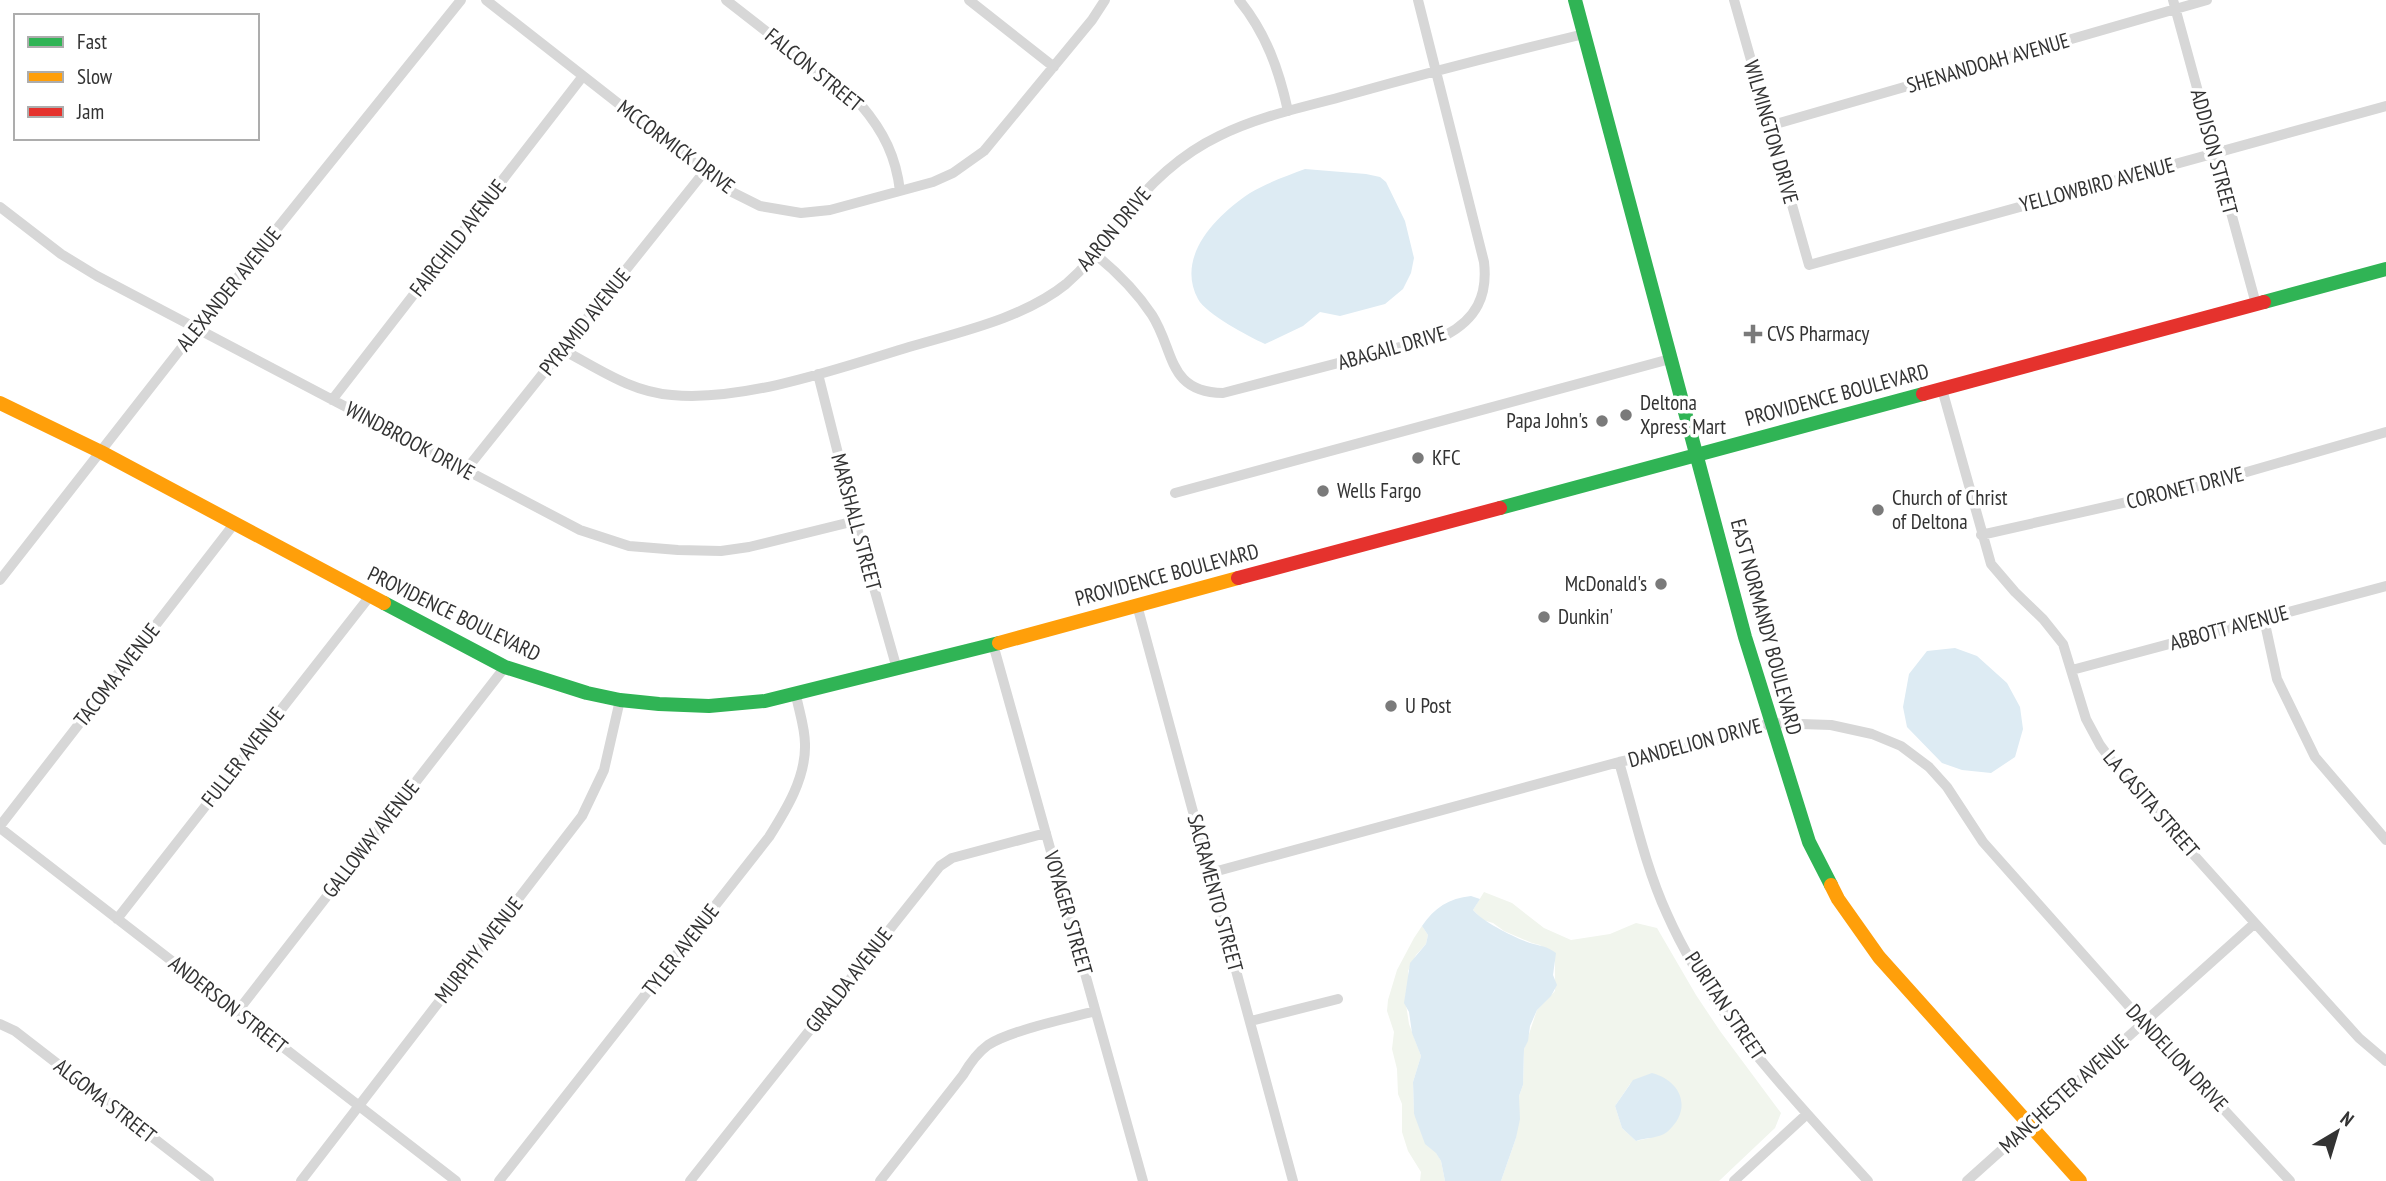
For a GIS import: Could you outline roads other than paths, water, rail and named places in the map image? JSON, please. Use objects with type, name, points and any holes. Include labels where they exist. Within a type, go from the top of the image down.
[{"type":"main road","name":"EAST NORMANDY BOULEVARD","points":[[1575,0],[1770,723],[1809,842],[1838,899],[1879,957],[2080,1181]]},
{"type":"main road","name":"PROVIDENCE BOULEVARD","points":[[0,403],[101,452],[505,667],[620,700],[709,706],[796,695],[993,645],[2386,269]]},
{"type":"street","name":"ALEXANDER AVENUE","points":[[0,580],[197,328],[461,0]]},
{"type":"street","name":"MCCORMICK DRIVE","points":[[486,0],[730,191],[760,206],[784,212],[830,210],[953,173],[984,150],[1092,20],[1105,0]]},
{"type":"street","name":"FALCON STREET","points":[[726,0],[861,106],[888,142],[900,191]]},
{"type":"street","points":[[969,0],[1054,67]]},
{"type":"street","points":[[1239,0],[1254,19],[1274,60],[1288,111]]},
{"type":"street","name":"ABAGAIL DRIVE","points":[[1096,255],[1132,288],[1154,318],[1171,363],[1179,376],[1190,385],[1208,393],[1223,393],[1249,387],[1446,335],[1461,327],[1478,307],[1486,279],[1485,262],[1418,0]]},
{"type":"street","name":"WILMINGTON DRIVE","points":[[1734,0],[1809,265]]},
{"type":"street","name":"SHENANDOAH AVENUE","points":[[1769,126],[2174,4],[2207,0]]},
{"type":"street","name":"ADDISON STREET","points":[[2174,4],[2256,304]]},
{"type":"street","name":"AARON DRIVE","points":[[564,350],[625,385],[689,397],[726,394],[818,374],[986,324],[1037,303],[1064,285],[1096,255],[1151,184],[1185,154],[1221,135],[1288,111],[1584,34]]},
{"type":"street","name":"FAIRCHILD AVENUE","points":[[332,400],[583,76]]},
{"type":"street","name":"YELLOWBIRD AVENUE","points":[[1809,265],[2386,106]]},
{"type":"street","name":"PYRAMID AVENUE","points":[[465,471],[704,172]]},
{"type":"street","name":"WINDBROOK DRIVE","points":[[0,207],[61,254],[97,276],[580,530],[629,546],[721,551],[855,521]]},
{"type":"street","points":[[1175,493],[1670,359]]},
{"type":"street","name":"MARSHALL STREET","points":[[818,374],[855,521],[897,669]]},
{"type":"street","name":"LA CASITA STREET","points":[[1942,389],[1991,564],[2043,619],[2063,645],[2086,719],[2100,745],[2122,775],[2359,1038],[2386,1061]]},
{"type":"street","name":"CORONET DRIVE","points":[[1981,535],[2197,486],[2386,432]]},
{"type":"street","name":"TACOMA AVENUE","points":[[0,827],[234,524]]},
{"type":"street","name":"ABBOTT AVENUE","points":[[2072,670],[2386,586]]},
{"type":"street","name":"FULLER AVENUE","points":[[117,919],[370,596]]},
{"type":"street","name":"SACRAMENTO STREET","points":[[1137,605],[1293,1181]]},
{"type":"street","points":[[2264,619],[2277,679],[2315,757],[2386,841]]},
{"type":"street","name":"VOYAGER STREET","points":[[993,645],[1143,1181]]},
{"type":"street","name":"GALLOWAY AVENUE","points":[[237,1012],[505,667]]},
{"type":"street","name":"TYLER AVENUE","points":[[499,1181],[769,837],[790,803],[801,772],[805,745],[796,695]]},
{"type":"street","name":"MURPHY AVENUE","points":[[301,1181],[582,816],[604,770],[620,700]]},
{"type":"street","name":"DANDELION DRIVE","points":[[1210,873],[1619,762],[1710,743],[1770,723],[1830,725],[1871,734],[1901,746],[1929,767],[1947,787],[1983,842],[2143,1022],[2290,1181]]},
{"type":"street","name":"PURITAN STREET","points":[[1619,762],[1652,877],[1668,916],[1699,976],[1740,1035],[1868,1181]]},
{"type":"street","name":"ANDERSON STREET","points":[[0,827],[456,1181]]},
{"type":"street","name":"GIRALDA AVENUE","points":[[690,1181],[940,866],[952,858],[1046,833]]},
{"type":"street","name":"MANCHESTER AVENUE","points":[[1967,1181],[2255,923]]},
{"type":"street","points":[[1251,1021],[1338,999]]},
{"type":"street","points":[[880,1181],[963,1075],[973,1058],[988,1045],[1003,1037],[1096,1011]]},
{"type":"street","name":"ALGOMA STREET","points":[[0,1024],[15,1031],[209,1181]]},
{"type":"street","points":[[1734,1181],[1807,1114]]},
{"type":"place","name":"CVS Pharmacy","points":[[1753,334]]},
{"type":"place","name":"Deltona Xpress Mart","points":[[1626,415]]},
{"type":"place","name":"Papa John's","points":[[1602,421]]},
{"type":"place","name":"KFC","points":[[1418,458]]},
{"type":"place","name":"Wells Fargo","points":[[1323,491]]},
{"type":"place","name":"Church of Christ of Deltona","points":[[1878,510]]},
{"type":"place","name":"McDonald's","points":[[1661,584]]},
{"type":"place","name":"Dunkin'","points":[[1544,617]]},
{"type":"place","name":"U Post","points":[[1391,706]]}]
